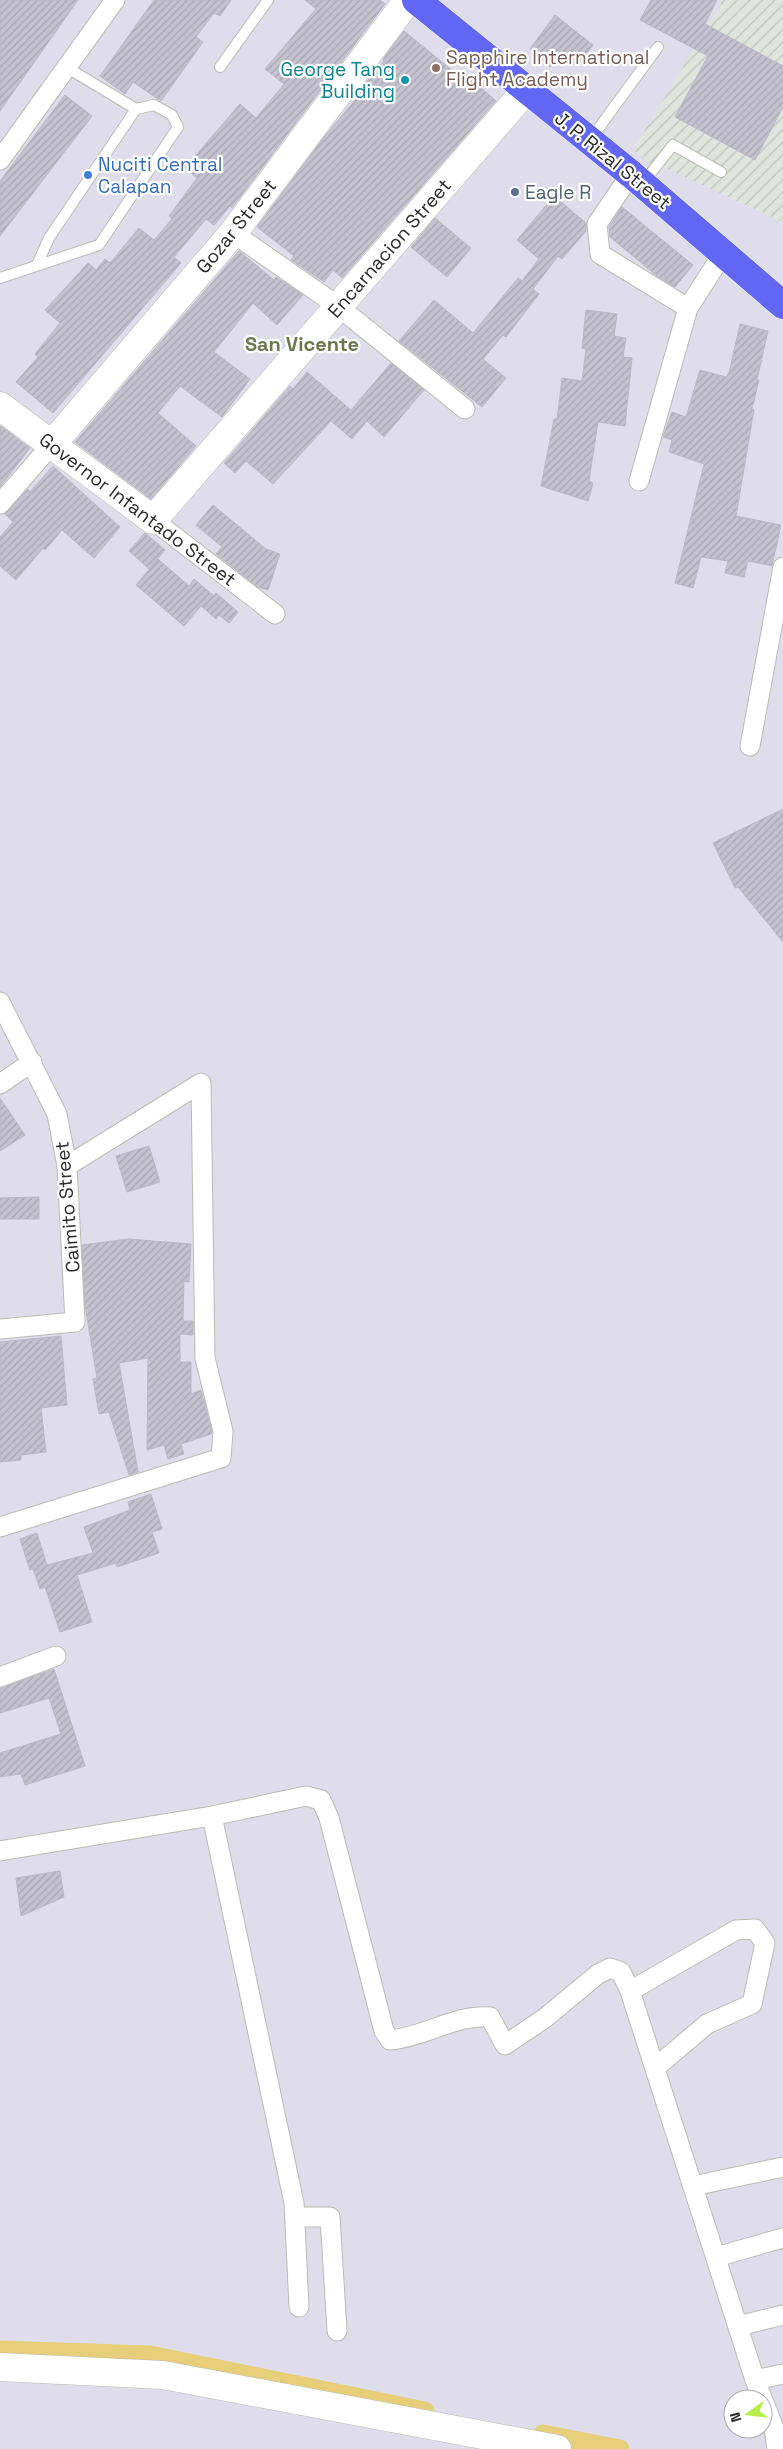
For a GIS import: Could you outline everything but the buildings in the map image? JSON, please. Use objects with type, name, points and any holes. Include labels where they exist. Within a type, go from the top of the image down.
[{"type":"highway","name":"J. P. Rizal Street","points":[[416,0],[724,252],[783,305]]},
{"type":"street","points":[[0,160],[115,0]]},
{"type":"street","name":"Gozar Street","points":[[53,444],[234,233],[408,0]]},
{"type":"street","name":"Encarnacion Street","points":[[153,520],[527,89]]},
{"type":"street","points":[[636,179],[597,224],[600,254],[688,308]]},
{"type":"street","points":[[234,233],[339,306],[465,409]]},
{"type":"street","points":[[639,481],[688,308],[724,252]]},
{"type":"street","name":"Governor Infantado Street","points":[[0,406],[53,444],[275,614]]},
{"type":"street","points":[[0,504],[53,444]]},
{"type":"street","points":[[750,746],[783,566]]},
{"type":"street","name":"Caimito Street","points":[[0,1002],[57,1114],[67,1166],[75,1322],[0,1329]]},
{"type":"street","points":[[0,1084],[32,1062]]},
{"type":"street","points":[[0,1528],[221,1458],[223,1432],[205,1358],[201,1083],[67,1166]]},
{"type":"street","points":[[0,1677],[56,1656]]},
{"type":"street","points":[[0,1851],[212,1816],[306,1796],[322,1800],[329,1818],[384,2031],[390,2040],[404,2039],[473,2016],[490,2017],[505,2045],[545,2018],[598,1974],[610,1968],[621,1972],[630,1991],[755,2380],[774,2428],[777,2449]]},
{"type":"street","points":[[212,1816],[294,2202],[299,2307]]},
{"type":"street","points":[[630,1991],[736,1930],[755,1929],[765,1943],[752,2004],[707,2024],[655,2068]]},
{"type":"street","points":[[693,2186],[783,2167]]},
{"type":"street","points":[[295,2217],[330,2217],[337,2331]]},
{"type":"street","points":[[716,2257],[783,2238]]},
{"type":"street","points":[[738,2326],[783,2316]]},
{"type":"street","points":[[0,2367],[163,2375],[557,2449]]},
{"type":"street","points":[[755,2380],[783,2374]]},
{"type":"lane","points":[[220,67],[268,0]]},
{"type":"lane","points":[[590,141],[658,47]]},
{"type":"lane","points":[[0,278],[99,244],[178,127],[172,115],[154,105],[136,108],[66,67]]},
{"type":"lane","points":[[37,265],[49,238],[136,108]]},
{"type":"lane","points":[[636,179],[673,145],[721,172]]},
{"type":"shaded area","points":[[723,0],[783,0],[783,222],[663,167],[661,172],[633,150]]},
{"type":"waterway","points":[[0,2350],[150,2355],[425,2411]]},
{"type":"waterway","points":[[543,2434],[620,2449]]},
{"type":"place","name":"Sapphire International Flight Academy","points":[[436,68]]},
{"type":"place","name":"George Tang Building","points":[[405,80]]},
{"type":"place","name":"Nuciti Central Calapan","points":[[88,175]]},
{"type":"place","name":"Eagle R","points":[[515,192]]},
{"type":"district","name":"San Vicente","points":[[302,344]]}]
